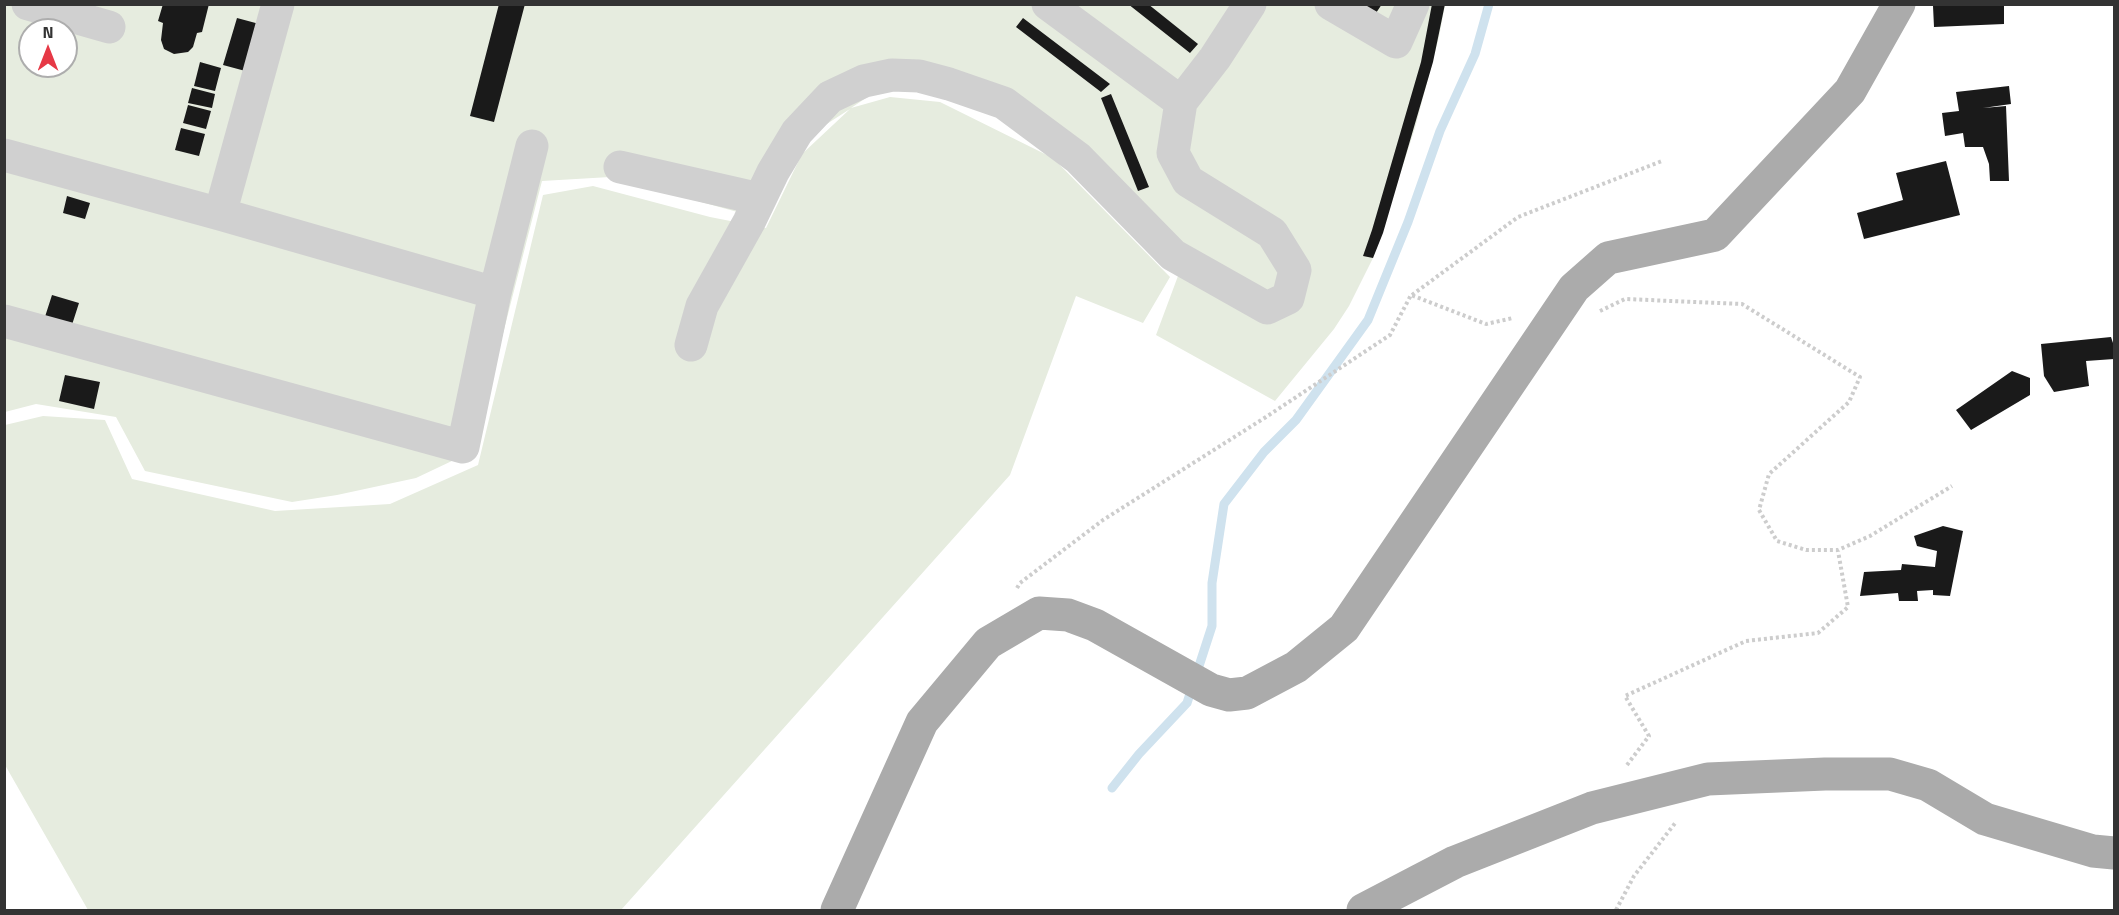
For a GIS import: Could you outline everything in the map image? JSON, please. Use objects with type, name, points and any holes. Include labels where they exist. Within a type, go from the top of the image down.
[{"type":"main road","points":[[837,910],[922,722],[988,644],[1039,613],[1068,615],[1095,625],[1211,690],[1229,695],[1247,693],[1296,667],[1344,628],[1574,288],[1608,258],[1715,236],[1850,91],[1899,4]]},
{"type":"main road","points":[[1364,910],[1455,862],[1592,808],[1708,779],[1890,774],[1929,785],[1985,819],[2093,851],[2115,853]]},
{"type":"lane","points":[[28,4],[108,27]]},
{"type":"lane","points":[[220,214],[278,4]]},
{"type":"lane","points":[[1048,4],[1181,102]]},
{"type":"lane","points":[[692,345],[702,306],[773,172],[797,132],[830,97],[864,81],[892,75],[918,76],[1004,103],[1078,158],[1173,255],[1267,308],[1288,298],[1295,270],[1272,233],[1188,181],[1173,153],[1181,102],[1215,58],[1250,4]]},
{"type":"lane","points":[[1331,4],[1396,42],[1413,4]]},
{"type":"lane","points":[[4,321],[463,447],[495,293],[532,146]]},
{"type":"lane","points":[[4,155],[495,293]]},
{"type":"lane","points":[[620,167],[760,199]]},
{"type":"path","points":[[1014,593],[1020,583],[1103,520],[1390,335],[1412,295],[1518,217],[1662,161]]},
{"type":"path","points":[[1412,295],[1486,324],[1562,307],[1587,317],[1625,299],[1742,304],[1860,377],[1849,402],[1769,474],[1759,510],[1777,542],[1806,550],[1838,550],[1870,536],[1952,486]]},
{"type":"path","points":[[1592,808],[1649,736],[1625,696],[1746,641],[1818,633],[1848,607],[1838,550]]},
{"type":"path","points":[[1616,910],[1634,876],[1708,779]]},
{"type":"shaded area","points":[[5,5],[1445,5],[1415,128],[1373,258],[1349,306],[1334,329],[1275,401],[1156,335],[1178,276],[1082,176],[1020,129],[951,95],[881,88],[851,108],[890,97],[940,102],[1053,158],[1170,277],[1143,323],[1076,296],[1010,475],[621,910],[88,910],[5,765],[5,425],[43,416],[105,420],[132,479],[275,511],[390,504],[478,465],[543,195],[593,186],[710,217],[766,228],[802,154],[850,109],[805,138],[763,219],[610,177],[542,181],[473,451],[416,478],[292,502],[145,471],[116,417],[36,404],[5,412]]},
{"type":"building","points":[[163,4],[209,4],[202,32],[197,33],[193,47],[188,52],[174,54],[164,49],[161,40],[163,23],[158,21]]},
{"type":"building","points":[[499,4],[525,4],[494,122],[470,116]]},
{"type":"building","points":[[1128,4],[1148,4],[1198,44],[1190,53]]},
{"type":"building","points":[[1349,4],[1382,4],[1372,19]]},
{"type":"building","points":[[1432,4],[1445,4],[1433,62],[1383,233],[1373,258],[1363,256],[1421,62]]},
{"type":"building","points":[[1933,6],[2004,6],[2004,24],[1934,27]]},
{"type":"building","points":[[237,18],[263,25],[249,72],[223,65]]},
{"type":"building","points":[[1023,18],[1110,84],[1101,92],[1016,27]]},
{"type":"building","points":[[200,62],[221,68],[215,91],[194,86]]},
{"type":"building","points":[[2009,86],[2011,104],[1983,108],[2006,106],[2009,181],[1990,181],[1989,164],[1983,147],[1965,147],[1963,133],[1945,136],[1942,113],[1959,111],[1956,92]]},
{"type":"building","points":[[192,88],[215,94],[212,108],[188,103]]},
{"type":"building","points":[[1111,94],[1149,187],[1138,191],[1101,98]]},
{"type":"building","points":[[188,105],[211,111],[206,129],[183,123]]},
{"type":"building","points":[[181,128],[205,134],[199,156],[175,150]]},
{"type":"building","points":[[1946,161],[1960,215],[1864,239],[1857,213],[1903,200],[1896,173]]},
{"type":"building","points":[[67,196],[90,203],[85,219],[63,213]]},
{"type":"building","points":[[52,295],[79,303],[70,331],[43,323]]},
{"type":"building","points":[[2111,337],[2114,359],[2086,361],[2089,386],[2054,392],[2044,376],[2041,344]]},
{"type":"building","points":[[2012,371],[2030,378],[2030,395],[1971,430],[1956,410]]},
{"type":"building","points":[[65,375],[100,382],[94,409],[59,401]]},
{"type":"building","points":[[1943,526],[1963,531],[1950,596],[1933,595],[1933,590],[1917,591],[1918,601],[1899,601],[1898,593],[1860,596],[1864,572],[1901,570],[1902,564],[1935,567],[1937,551],[1917,546],[1914,536]]},
{"type":"waterway","points":[[1112,788],[1139,754],[1187,703],[1212,626],[1212,583],[1224,504],[1264,452],[1296,420],[1368,320],[1408,222],[1440,131],[1475,54],[1489,4]]}]
